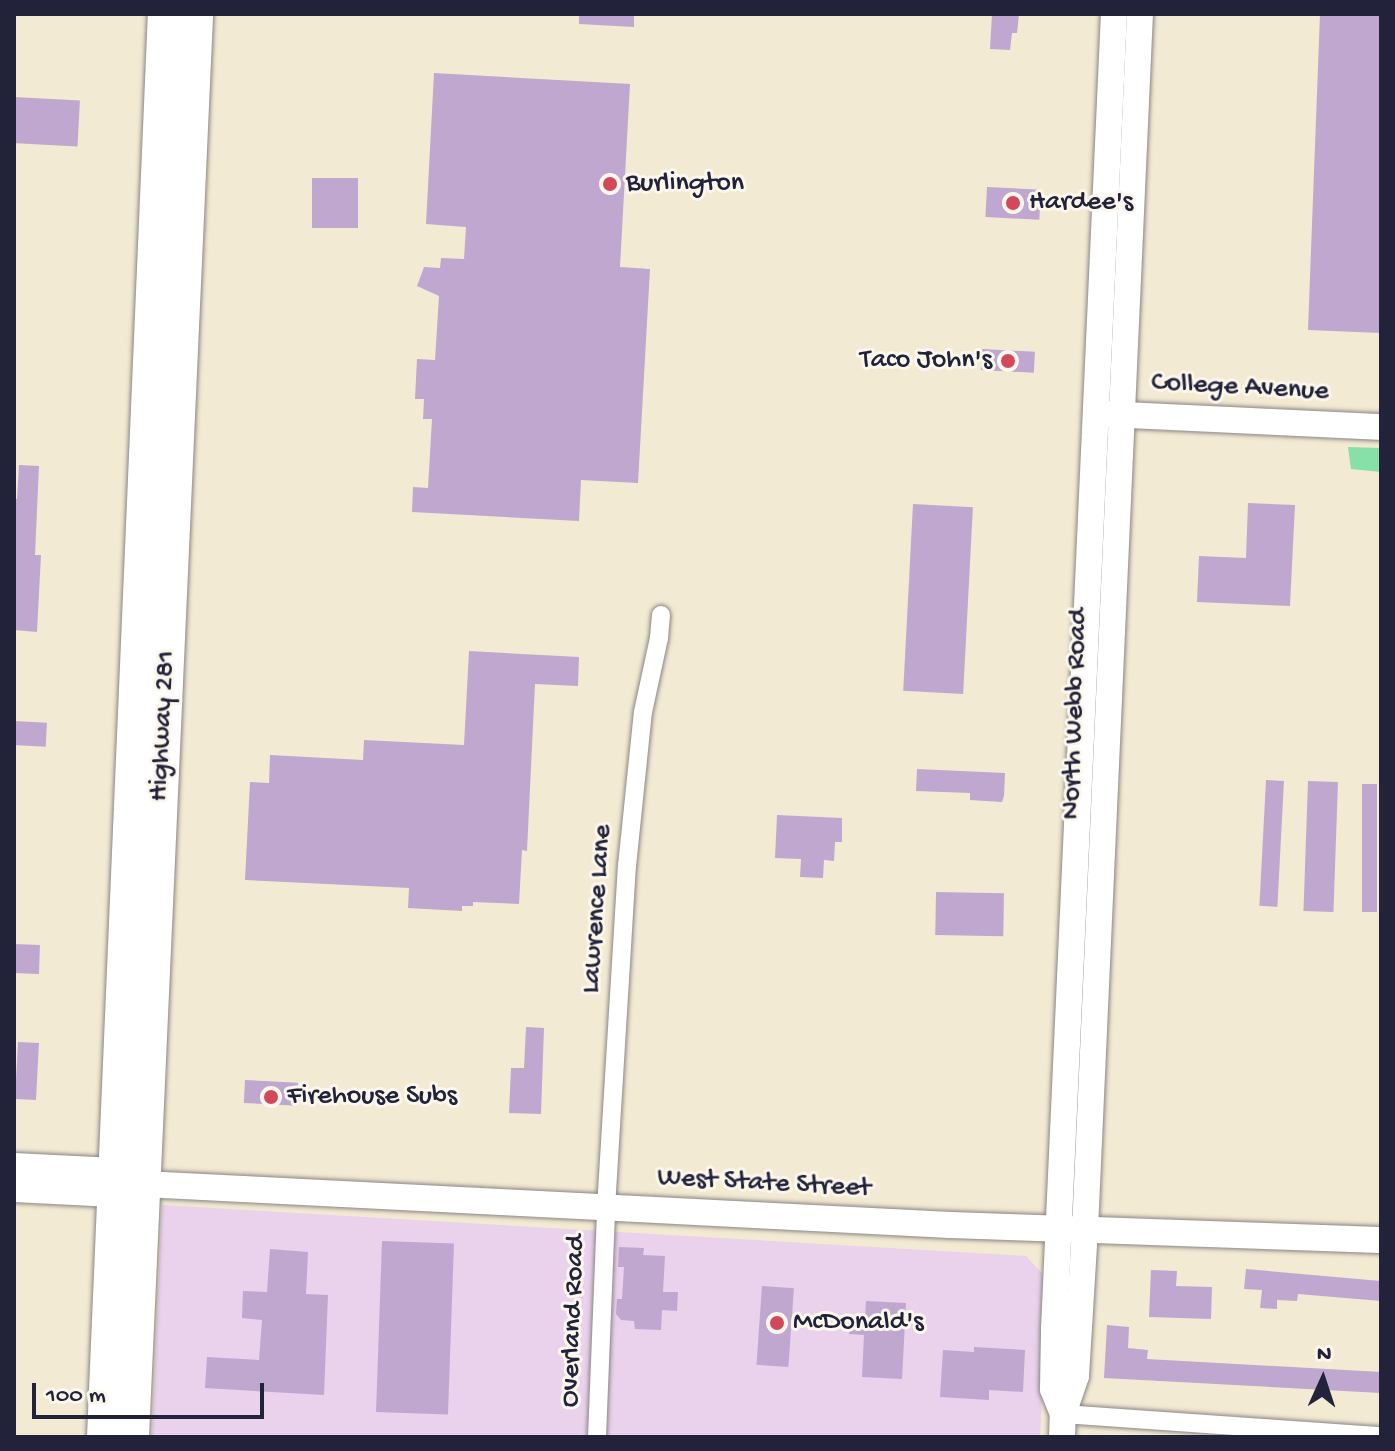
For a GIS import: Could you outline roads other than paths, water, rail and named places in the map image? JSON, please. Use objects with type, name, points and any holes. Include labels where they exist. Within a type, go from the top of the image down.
[{"type":"highway","name":"Highway 281","points":[[132,1437],[124,1183],[165,14]]},
{"type":"highway","name":"Highway 281","points":[[104,1437],[124,1183],[196,14]]},
{"type":"main road","name":"North Webb Road","points":[[1109,414],[1114,14]]},
{"type":"main road","name":"North Webb Road","points":[[1063,1426],[1076,1376],[1072,1229],[1109,414],[1140,14]]},
{"type":"main road","name":"College Avenue","points":[[1109,414],[1381,427]]},
{"type":"main road","name":"West State Street","points":[[14,1166],[124,1183],[606,1208],[1381,1240]]},
{"type":"main road","name":"West State Street","points":[[14,1189],[124,1183]]},
{"type":"street","name":"Lawrence Lane","points":[[606,1208],[627,866],[643,712],[661,615]]},
{"type":"street","name":"Overland Road","points":[[597,1437],[606,1208]]},
{"type":"street","points":[[1063,1426],[1381,1436]]},
{"type":"place","name":"Burlington","points":[[610,184]]},
{"type":"place","name":"Hardee's","points":[[1013,203]]},
{"type":"place","name":"Taco John's","points":[[1008,361]]},
{"type":"place","name":"Firehouse Subs","points":[[271,1097]]},
{"type":"place","name":"McDonald's","points":[[777,1323]]}]
